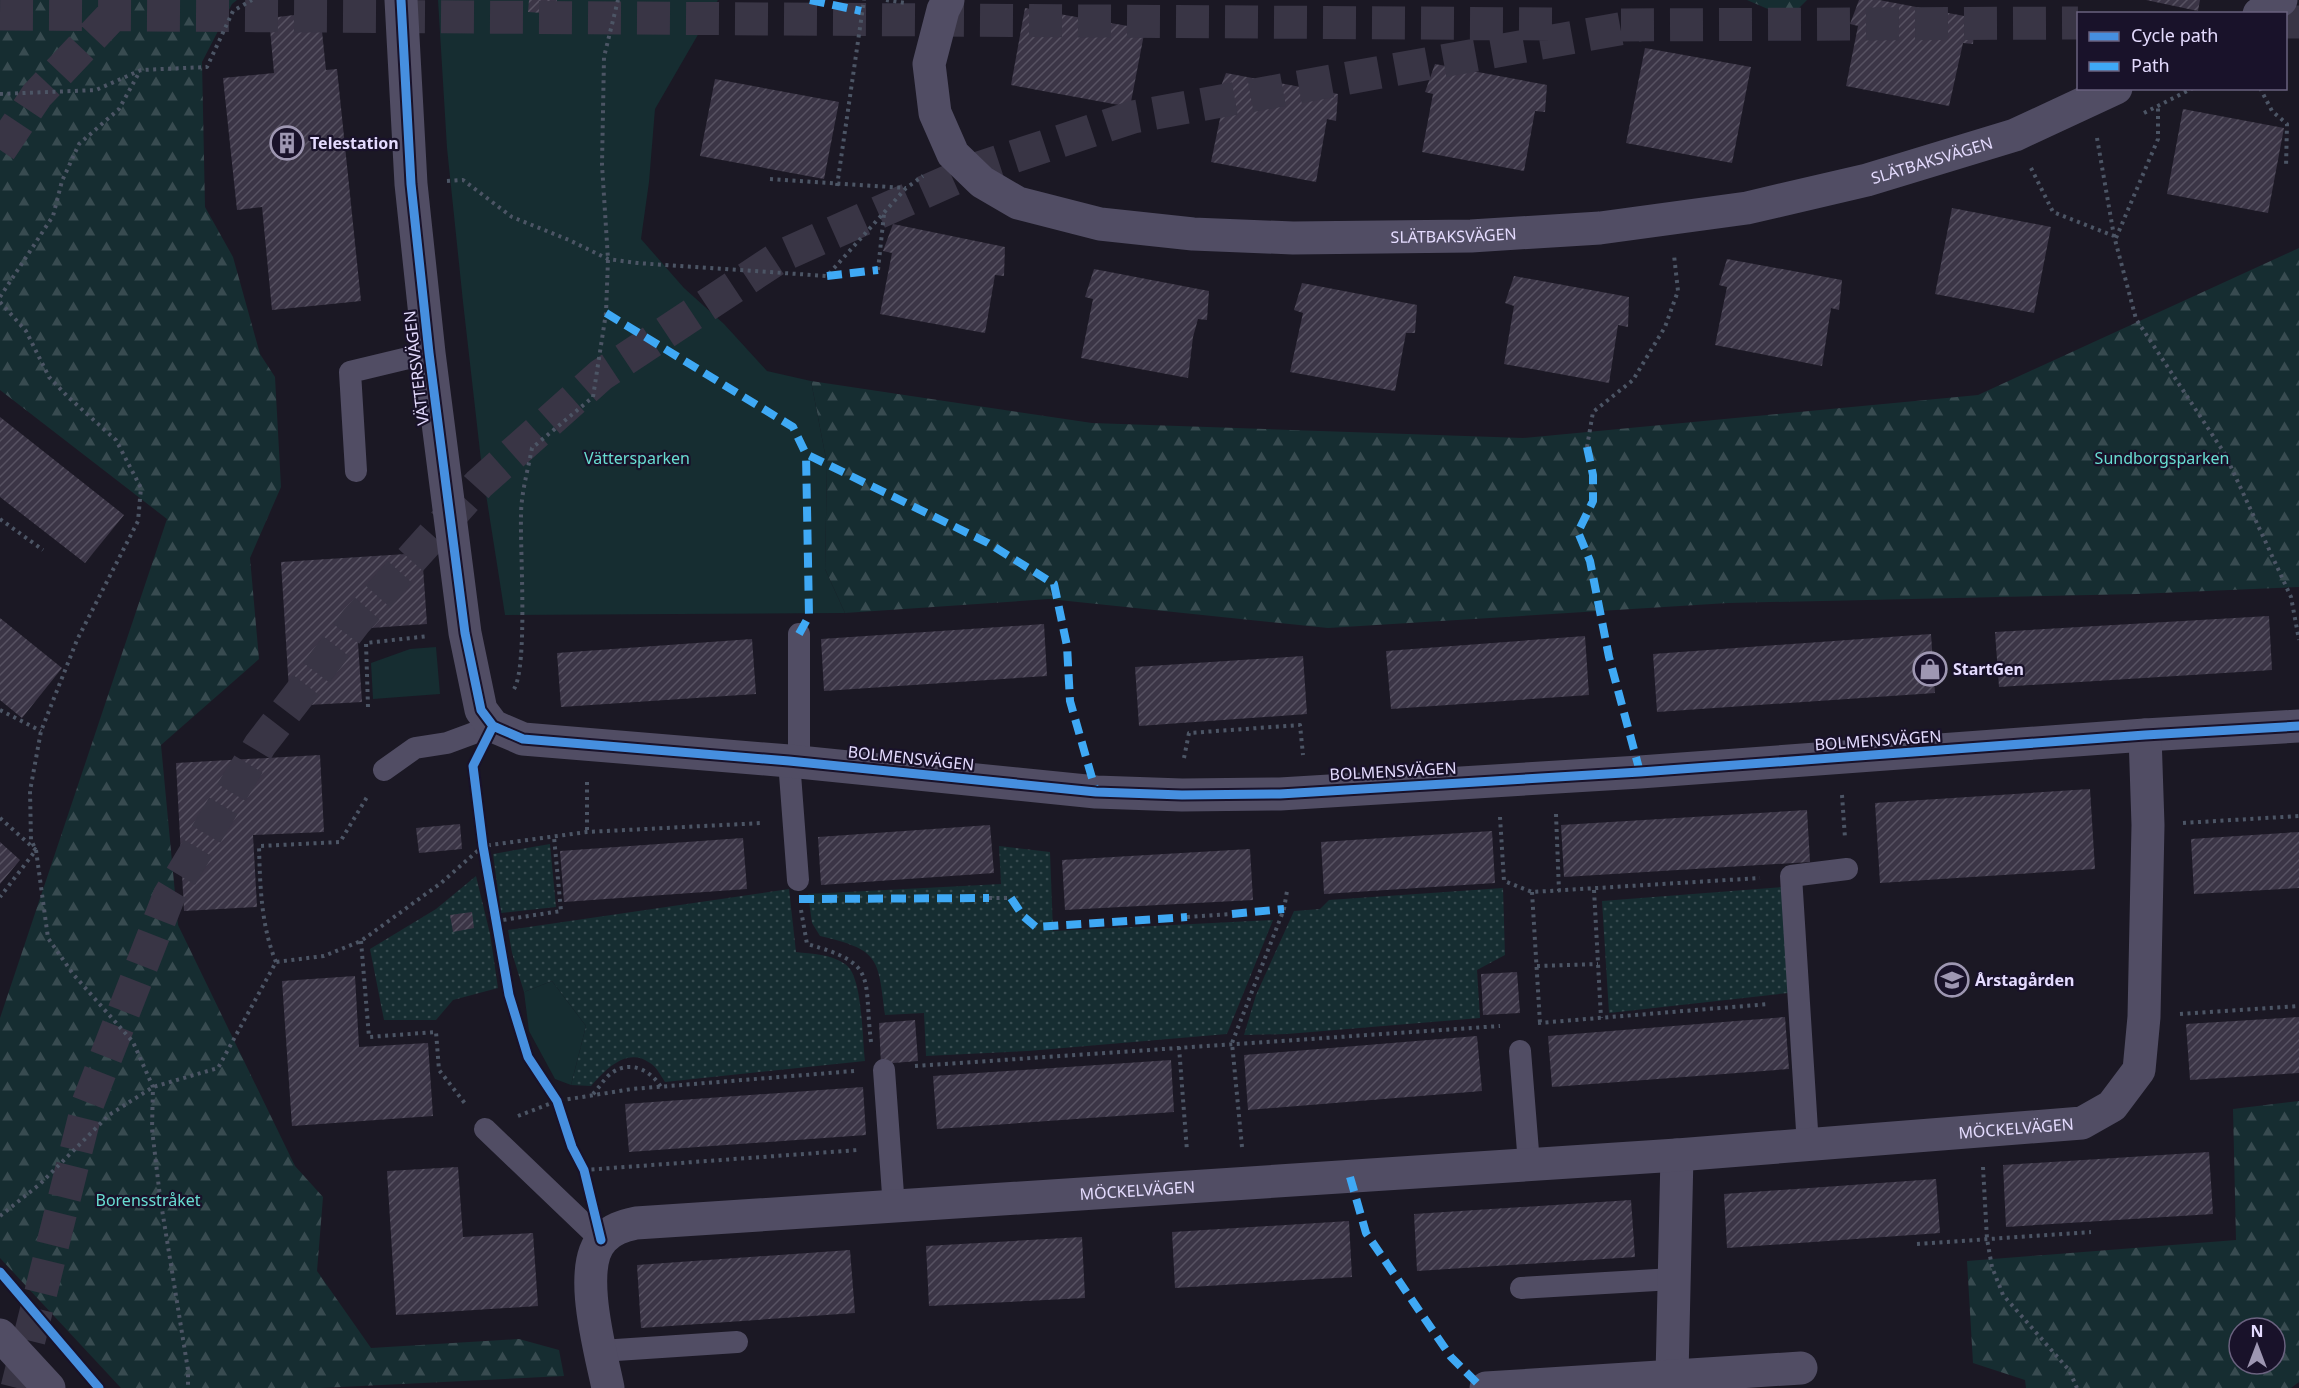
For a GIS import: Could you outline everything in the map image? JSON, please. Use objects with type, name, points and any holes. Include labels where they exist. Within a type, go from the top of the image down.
[{"type":"street","name":"VÄTTERSVÄGEN","points":[[401,0],[411,184],[429,353],[465,633],[481,710],[493,726]]},
{"type":"street","name":"SLÄTBAKSVÄGEN","points":[[948,0],[943,10],[929,64],[935,113],[953,154],[982,182],[1018,203],[1100,224],[1193,234],[1293,238],[1471,236],[1600,228],[1747,208],[1867,180],[2015,135],[2104,94]]},
{"type":"street","points":[[2262,12],[2281,0]]},
{"type":"street","name":"BOLMENSVÄGEN","points":[[493,726],[523,739],[794,762],[1096,792],[1182,795],[1280,794],[2299,726]]},
{"type":"street","name":"MÖCKELVÄGEN","points":[[601,1240],[616,1228],[636,1223],[894,1208],[1808,1146],[2082,1123],[2112,1106],[2139,1070],[2144,1017],[2148,825],[2145,735]]},
{"type":"street","points":[[1672,1376],[1677,1155]]},
{"type":"street","points":[[601,1240],[592,1260],[591,1284],[608,1388]]},
{"type":"street","points":[[0,1335],[49,1388]]},
{"type":"street","points":[[1486,1388],[1672,1376],[1782,1375]]},
{"type":"lane","points":[[356,471],[350,372],[429,353]]},
{"type":"lane","points":[[798,880],[793,821],[799,634]]},
{"type":"lane","points":[[384,770],[415,748],[447,743],[493,726]]},
{"type":"lane","points":[[1808,1146],[1797,1001],[1791,876],[1847,869]]},
{"type":"lane","points":[[1520,1051],[1529,1164]]},
{"type":"lane","points":[[884,1070],[894,1208]]},
{"type":"lane","points":[[485,1129],[601,1240]]},
{"type":"lane","points":[[1521,1288],[1673,1279]]},
{"type":"lane","points":[[601,1351],[737,1342]]},
{"type":"path","points":[[0,94],[96,90],[141,70],[207,67],[234,11],[252,0]]},
{"type":"path","points":[[493,726],[518,682],[521,513],[532,448],[593,397],[606,313],[608,259],[602,165],[604,57],[618,0]]},
{"type":"path","points":[[837,186],[864,0]]},
{"type":"path","points":[[0,297],[53,216],[62,181],[79,144],[119,110],[141,70]]},
{"type":"path","points":[[2261,90],[2272,111],[2287,124],[2286,168]]},
{"type":"path","points":[[2104,94],[2098,149],[2115,238],[2136,319],[2225,454],[2290,597],[2299,640]]},
{"type":"path","points":[[2115,238],[2158,139],[2158,107]]},
{"type":"path","points":[[2015,135],[2053,212],[2115,238]]},
{"type":"path","points":[[463,180],[512,217],[608,259],[827,276],[906,188],[953,154]]},
{"type":"path","points":[[770,179],[837,186],[906,188]]},
{"type":"path","points":[[878,270],[884,213]]},
{"type":"path","points":[[1587,447],[1593,412],[1633,380],[1665,327],[1678,291],[1670,219]]},
{"type":"path","points":[[0,302],[26,332],[49,377],[116,440],[141,488],[138,521],[77,640],[41,731],[30,790],[31,840],[36,850],[48,938],[73,974],[133,1042],[153,1087],[152,1129],[160,1197],[188,1370],[188,1388]]},
{"type":"path","points":[[0,519],[43,549]]},
{"type":"path","points":[[368,707],[366,643],[465,633]]},
{"type":"path","points":[[0,710],[41,731]]},
{"type":"path","points":[[1182,768],[1189,733],[1300,725],[1303,762]]},
{"type":"path","points":[[585,745],[587,832]]},
{"type":"path","points":[[1840,758],[1847,869]]},
{"type":"path","points":[[276,962],[268,943],[262,908],[259,846],[340,842],[384,770]]},
{"type":"path","points":[[2148,825],[2299,816]]},
{"type":"path","points":[[0,818],[36,850]]},
{"type":"path","points":[[276,962],[324,956],[361,941],[441,882],[483,846],[587,832],[793,821]]},
{"type":"path","points":[[1556,824],[1559,891]]},
{"type":"path","points":[[1501,829],[1504,880],[1532,892],[1594,890],[1791,876]]},
{"type":"path","points":[[496,921],[561,911],[554,837]]},
{"type":"path","points":[[0,897],[36,850]]},
{"type":"path","points":[[1594,890],[1601,1018]]},
{"type":"path","points":[[1245,1184],[1232,1043],[1284,909],[1287,891]]},
{"type":"path","points":[[1532,892],[1540,1023]]},
{"type":"path","points":[[989,898],[1011,898]]},
{"type":"path","points":[[1187,917],[1232,914]]},
{"type":"path","points":[[361,941],[369,1037],[436,1032],[439,1070],[485,1129],[557,1101],[593,1094],[845,1072]]},
{"type":"path","points":[[807,944],[853,960],[862,971],[866,988],[870,1038]]},
{"type":"path","points":[[0,1216],[40,1184],[109,1115],[153,1087],[218,1068],[276,962]]},
{"type":"path","points":[[1537,966],[1598,964]]},
{"type":"path","points":[[1529,1024],[1797,1001]]},
{"type":"path","points":[[2144,1017],[2299,1006]]},
{"type":"path","points":[[921,1065],[1506,1025]]},
{"type":"path","points":[[1179,1047],[1190,1188]]},
{"type":"path","points":[[593,1094],[612,1072],[632,1066],[653,1074],[662,1088]]},
{"type":"path","points":[[1980,1131],[1987,1239],[1992,1267],[2003,1295],[2069,1371],[2077,1388]]},
{"type":"path","points":[[584,1170],[889,1148]]},
{"type":"path","points":[[1917,1244],[2091,1232]]},
{"type":"green space","name":"Borensstråket","points":[[0,0],[237,0],[232,4],[202,62],[205,207],[233,257],[260,354],[275,377],[281,487],[250,558],[259,659],[161,745],[178,925],[295,1166],[323,1197],[317,1271],[371,1348],[519,1339],[559,1350],[564,1376],[320,1388],[121,1388],[0,1258],[0,1018],[167,519],[0,390]]},
{"type":"green space","name":"Vättersparken","points":[[438,0],[718,0],[655,109],[649,182],[641,239],[684,288],[724,324],[767,371],[811,381],[827,464],[825,569],[845,613],[505,615],[482,469],[463,302],[447,148]]},
{"type":"green space","points":[[1747,0],[1807,0],[1789,18]]},
{"type":"green space","name":"Sundborgsparken","points":[[2299,248],[2299,587],[2137,594],[1728,603],[1328,628],[1049,599],[845,613],[825,569],[827,464],[811,381],[1092,423],[1523,438],[1978,395]]},
{"type":"green space","points":[[436,647],[440,694],[373,699],[371,663],[410,649]]},
{"type":"green space","points":[[550,844],[556,907],[501,913],[493,854]]},
{"type":"green space","points":[[999,846],[1050,852],[1053,931],[1273,920],[1227,1034],[1028,1051],[926,1056],[924,1013],[885,1015],[880,981],[872,959],[854,946],[820,936],[812,923],[808,894],[1001,884]]},
{"type":"green space","points":[[476,876],[490,934],[498,988],[453,1000],[436,1020],[384,1020],[370,949],[436,909]]},
{"type":"green space","points":[[1782,887],[1788,993],[1609,1013],[1602,901]]},
{"type":"green space","points":[[1503,888],[1505,955],[1477,970],[1480,1018],[1287,1034],[1244,1035],[1256,995],[1294,911],[1320,909],[1329,900]]},
{"type":"green space","points":[[789,889],[796,952],[834,958],[851,970],[861,1008],[865,1061],[665,1082],[652,1064],[641,1058],[633,1057],[617,1062],[591,1086],[571,1085],[586,1026],[552,981],[524,992],[512,953],[508,930]]},
{"type":"green space","points":[[552,981],[586,1026],[571,1085],[555,1079],[529,1031],[524,992]]},
{"type":"green space","points":[[2299,1101],[2299,1382],[2291,1388],[2026,1388],[2025,1380],[1973,1363],[1967,1261],[2236,1240],[2233,1109]]},
{"type":"building","points":[[529,0],[557,0],[556,14],[528,12]]},
{"type":"building","points":[[1859,0],[1879,0],[1975,18],[1973,44],[1963,43],[1949,106],[1846,86],[1858,26],[1850,24]]},
{"type":"building","points":[[2146,0],[2200,0],[2198,11]]},
{"type":"building","points":[[1025,8],[1145,29],[1130,107],[1011,85]]},
{"type":"building","name":"Telestation","points":[[320,12],[326,70],[337,69],[361,301],[272,310],[262,207],[237,210],[223,78],[274,73],[269,18]]},
{"type":"building","points":[[1645,48],[1751,67],[1732,163],[1626,143]]},
{"type":"building","points":[[1435,64],[1547,85],[1545,112],[1535,111],[1524,171],[1422,152],[1433,94],[1425,92]]},
{"type":"building","points":[[1226,73],[1338,94],[1336,121],[1327,119],[1316,182],[1211,162],[1223,104],[1215,102]]},
{"type":"building","points":[[715,79],[839,102],[824,179],[700,156]]},
{"type":"building","points":[[2183,109],[2284,128],[2268,213],[2167,194]]},
{"type":"building","points":[[1952,208],[2051,227],[2034,313],[1935,294]]},
{"type":"building","points":[[893,224],[1005,247],[1004,276],[995,275],[985,333],[880,314],[892,253],[883,251]]},
{"type":"building","points":[[1727,259],[1842,280],[1839,310],[1831,308],[1822,366],[1715,345],[1727,287],[1719,285]]},
{"type":"building","points":[[1094,269],[1209,291],[1207,320],[1198,319],[1193,337],[1188,378],[1081,358],[1093,299],[1085,297]]},
{"type":"building","points":[[1514,276],[1629,297],[1628,327],[1618,325],[1609,383],[1504,364],[1514,306],[1505,303]]},
{"type":"building","points":[[1302,283],[1417,305],[1415,333],[1406,333],[1395,391],[1290,372],[1303,313],[1294,310]]},
{"type":"building","points":[[0,417],[124,515],[85,563],[0,497]]},
{"type":"building","points":[[422,553],[427,624],[357,629],[362,702],[290,706],[281,562]]},
{"type":"building","points":[[2269,616],[2272,670],[1999,687],[1995,632]]},
{"type":"building","points":[[0,618],[62,668],[22,718],[0,700]]},
{"type":"building","points":[[1044,624],[1047,676],[824,691],[821,639]]},
{"type":"building","points":[[1931,634],[1935,693],[1657,712],[1653,654]]},
{"type":"building","points":[[1585,636],[1589,695],[1391,709],[1386,651]]},
{"type":"building","points":[[752,639],[756,694],[561,707],[557,653]]},
{"type":"building","points":[[1303,656],[1307,714],[1139,726],[1135,667]]},
{"type":"building","points":[[320,755],[324,832],[253,835],[257,907],[184,911],[176,763]]},
{"type":"building","points":[[2090,789],[2095,869],[1880,883],[1875,803]]},
{"type":"building","points":[[1807,810],[1810,862],[1564,877],[1561,825]]},
{"type":"building","points":[[460,824],[462,849],[419,853],[416,828]]},
{"type":"building","points":[[990,825],[994,873],[821,885],[818,837]]},
{"type":"building","points":[[1492,831],[1495,883],[1324,894],[1321,842]]},
{"type":"building","points":[[2299,832],[2299,888],[2194,894],[2191,839]]},
{"type":"building","points":[[743,838],[747,889],[564,902],[560,851]]},
{"type":"building","points":[[0,842],[20,860],[0,884]]},
{"type":"building","points":[[1250,849],[1253,900],[1065,910],[1062,860]]},
{"type":"building","points":[[472,912],[474,928],[453,932],[450,915]]},
{"type":"building","points":[[1517,972],[1520,1013],[1483,1015],[1481,974]]},
{"type":"building","points":[[355,976],[359,1047],[428,1043],[433,1116],[292,1126],[282,981]]},
{"type":"building","points":[[1785,1017],[1789,1069],[1552,1087],[1548,1036]]},
{"type":"building","points":[[2299,1017],[2299,1073],[2190,1080],[2186,1024]]},
{"type":"building","points":[[915,1020],[918,1061],[881,1064],[879,1023]]},
{"type":"building","points":[[1477,1036],[1482,1091],[1248,1110],[1244,1055]]},
{"type":"building","points":[[1171,1060],[1174,1112],[937,1129],[933,1076]]},
{"type":"building","points":[[863,1087],[866,1135],[629,1152],[625,1104]]},
{"type":"building","points":[[2209,1152],[2213,1214],[2006,1227],[2003,1165]]},
{"type":"building","points":[[458,1167],[463,1237],[533,1233],[538,1306],[396,1315],[387,1171]]},
{"type":"building","points":[[1936,1179],[1940,1233],[1727,1248],[1724,1194]]},
{"type":"building","points":[[1631,1200],[1635,1257],[1417,1271],[1414,1214]]},
{"type":"building","points":[[1349,1221],[1352,1277],[1175,1288],[1172,1232]]},
{"type":"building","points":[[1082,1237],[1085,1298],[929,1306],[926,1246]]},
{"type":"building","points":[[850,1250],[855,1313],[641,1328],[637,1265]]},
{"type":"tunnel","points":[[0,150],[37,95],[122,5]]},
{"type":"tunnel","points":[[0,14],[1561,24]]},
{"type":"tunnel","points":[[2287,22],[2299,22]]},
{"type":"tunnel","points":[[1621,25],[2077,23]]},
{"type":"tunnel","points":[[17,1388],[88,1103],[169,896],[260,745],[356,621],[479,484],[601,375],[781,256],[976,169],[1133,117],[1641,25]]},
{"type":"marked path","points":[[810,0],[861,11]]},
{"type":"marked path","points":[[827,276],[878,270]]},
{"type":"marked path","points":[[606,313],[793,427],[806,454],[988,543],[1054,584],[1067,646],[1070,701],[1096,792]]},
{"type":"marked path","points":[[1587,447],[1593,475],[1593,501],[1578,532],[1590,561],[1609,657],[1640,772]]},
{"type":"marked path","points":[[799,634],[809,616],[806,454]]},
{"type":"marked path","points":[[799,899],[989,898]]},
{"type":"marked path","points":[[1011,898],[1023,916],[1036,927],[1187,917]]},
{"type":"marked path","points":[[1232,914],[1284,909]]},
{"type":"marked path","points":[[1350,1177],[1366,1233],[1451,1357],[1482,1388]]},
{"type":"cycle path","points":[[401,0],[411,184],[429,353],[465,633],[481,710],[493,726]]},
{"type":"cycle path","points":[[493,726],[523,739],[789,761],[1096,792],[1182,795],[1280,794],[1640,772],[2299,726]]},
{"type":"cycle path","points":[[493,726],[473,766],[483,846],[509,995],[528,1057],[557,1101],[572,1147],[584,1170],[601,1240]]},
{"type":"cycle path","points":[[0,1272],[99,1388]]},
{"type":"place","name":"Telestation","points":[[287,143]]},
{"type":"place","name":"StartGen","points":[[1930,669]]},
{"type":"place","name":"Årstagården","points":[[1952,980]]}]
